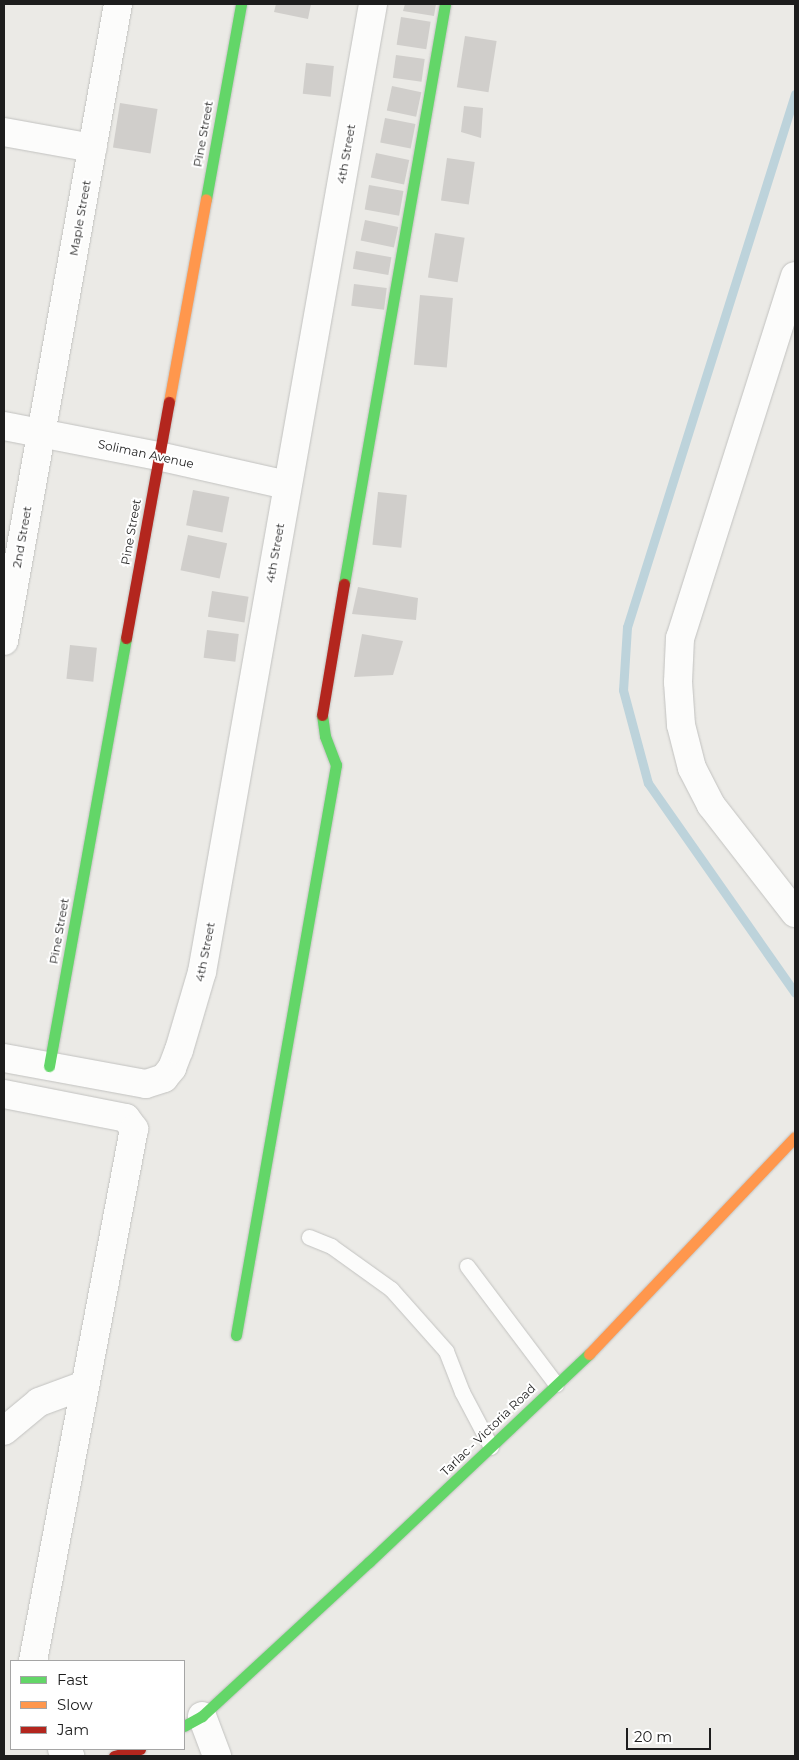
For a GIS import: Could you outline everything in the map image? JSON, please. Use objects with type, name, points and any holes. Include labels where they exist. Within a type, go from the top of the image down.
[{"type":"street","name":"Maple Street","points":[[41,432],[118,4]]},
{"type":"street","name":"Pine Street","points":[[49,1066],[241,4]]},
{"type":"street","name":"4th Street","points":[[49,1066],[146,1084],[164,1078],[172,1068],[202,972],[373,4]]},
{"type":"street","points":[[236,1335],[336,765],[325,736],[322,712],[445,4]]},
{"type":"street","points":[[4,132],[93,148]]},
{"type":"street","points":[[795,276],[680,638],[678,682],[681,725],[692,768],[711,806],[795,913]]},
{"type":"street","name":"Soliman Avenue","points":[[4,426],[158,456],[287,485]]},
{"type":"street","name":"2nd Street","points":[[4,641],[41,432]]},
{"type":"street","points":[[4,1058],[49,1066]]},
{"type":"street","points":[[4,1094],[126,1118],[134,1129],[33,1660]]},
{"type":"street","name":"Tarlac - Victoria Road","points":[[193,1721],[491,1447],[599,1344],[795,1137]]},
{"type":"street","points":[[4,1431],[39,1402],[85,1385]]},
{"type":"street","points":[[193,1721],[218,1756]]},
{"type":"street","points":[[114,1756],[136,1750]]},
{"type":"lane","points":[[309,1237],[331,1246],[391,1289],[446,1351],[462,1392],[491,1447]]},
{"type":"lane","points":[[467,1266],[556,1384]]},
{"type":"building","points":[[276,4],[311,4],[308,19],[274,12]]},
{"type":"building","points":[[405,4],[436,4],[434,16],[403,11]]},
{"type":"building","points":[[401,17],[431,22],[426,49],[397,45]]},
{"type":"building","points":[[465,36],[497,41],[488,92],[457,87]]},
{"type":"building","points":[[396,55],[425,59],[422,82],[393,78]]},
{"type":"building","points":[[306,63],[334,66],[331,97],[303,94]]},
{"type":"building","points":[[392,86],[421,92],[416,117],[387,110]]},
{"type":"building","points":[[120,103],[158,109],[150,153],[113,147]]},
{"type":"building","points":[[464,106],[483,108],[481,138],[461,132]]},
{"type":"building","points":[[385,118],[415,124],[411,148],[380,143]]},
{"type":"building","points":[[376,153],[409,160],[404,185],[371,177]]},
{"type":"building","points":[[447,158],[475,162],[469,204],[441,201]]},
{"type":"building","points":[[369,185],[403,191],[399,216],[365,210]]},
{"type":"building","points":[[365,220],[398,227],[394,248],[361,241]]},
{"type":"building","points":[[435,233],[465,238],[458,282],[428,277]]},
{"type":"building","points":[[356,251],[391,257],[388,275],[353,269]]},
{"type":"building","points":[[354,284],[387,288],[384,310],[351,306]]},
{"type":"building","points":[[420,295],[453,298],[447,368],[414,365]]},
{"type":"building","points":[[193,490],[229,497],[222,532],[186,525]]},
{"type":"building","points":[[378,492],[407,495],[401,548],[372,545]]},
{"type":"building","points":[[188,535],[227,543],[220,579],[181,570]]},
{"type":"building","points":[[358,587],[418,598],[416,620],[352,614]]},
{"type":"building","points":[[212,591],[249,597],[244,622],[208,617]]},
{"type":"building","points":[[207,630],[239,634],[235,662],[204,658]]},
{"type":"building","points":[[362,634],[403,641],[393,675],[354,677]]},
{"type":"building","points":[[70,645],[97,648],[93,682],[66,679]]},
{"type":"waterway","points":[[795,94],[627,627],[623,690],[648,783],[795,993]]},
{"type":"traffic: fast","points":[[206,199],[241,4]]},
{"type":"traffic: fast","points":[[344,584],[445,4]]},
{"type":"traffic: fast","points":[[49,1066],[126,638]]},
{"type":"traffic: fast","points":[[236,1335],[336,765],[325,736],[322,715]]},
{"type":"traffic: fast","points":[[185,1725],[202,1716],[369,1562],[589,1354]]},
{"type":"traffic: slow","points":[[169,402],[206,199]]},
{"type":"traffic: slow","points":[[589,1354],[795,1137]]},
{"type":"traffic: jam","points":[[126,638],[169,402]]},
{"type":"traffic: jam","points":[[322,715],[344,584]]},
{"type":"traffic: jam","points":[[114,1756],[136,1750]]}]
